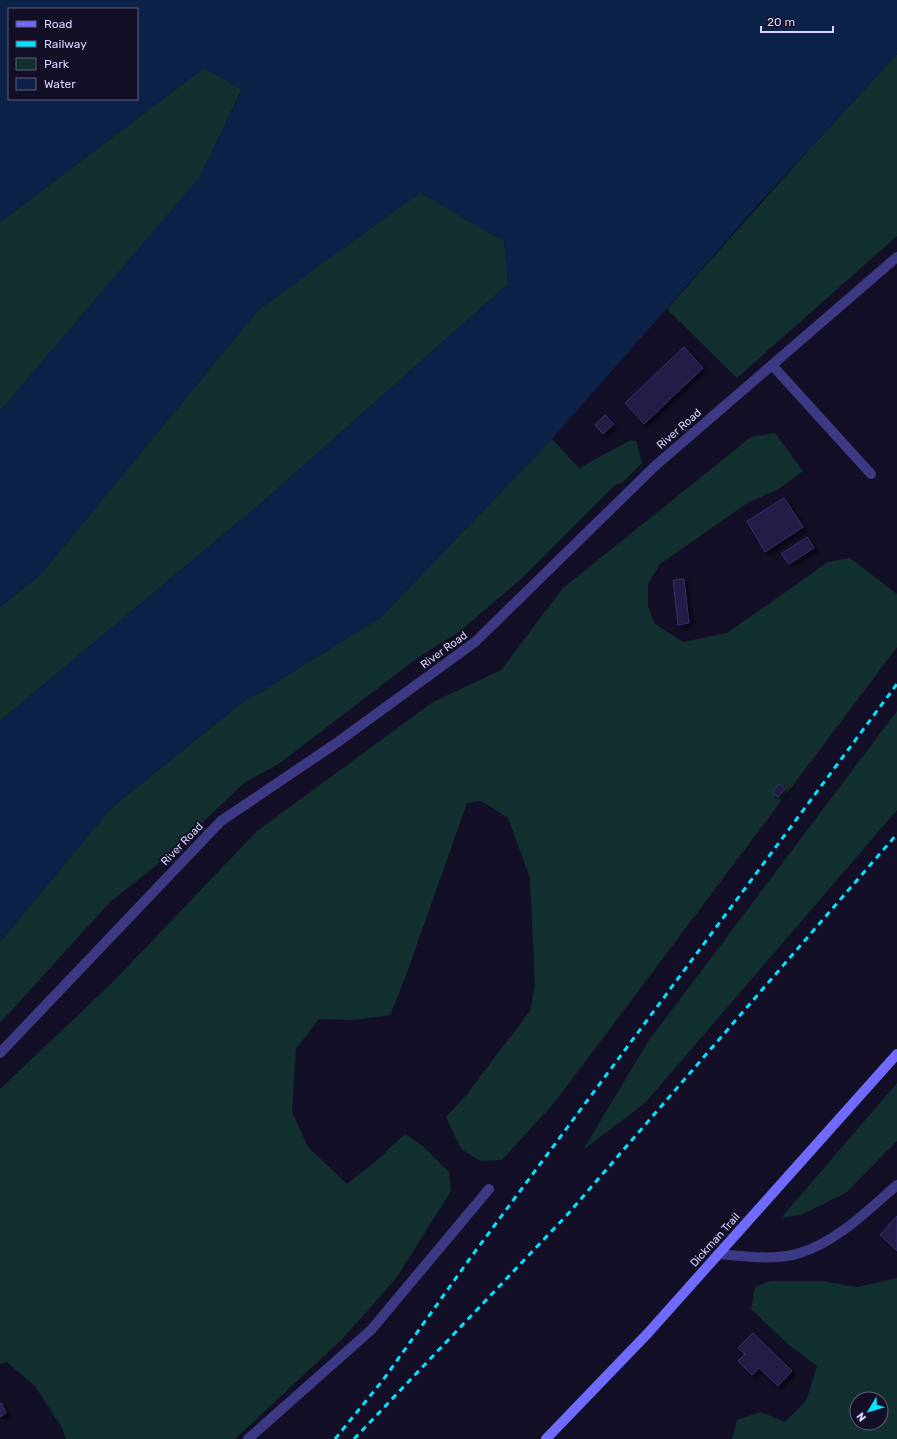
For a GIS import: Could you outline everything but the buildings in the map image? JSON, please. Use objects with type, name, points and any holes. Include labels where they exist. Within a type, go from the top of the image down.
[{"type":"street","name":"River Road","points":[[0,1053],[221,821],[335,744],[476,642],[655,466],[897,257]]},
{"type":"street","points":[[772,365],[871,474]]},
{"type":"street","name":"Dickman Trail","points":[[546,1439],[648,1333],[897,1054]]},
{"type":"street","points":[[718,1254],[762,1258],[800,1254],[832,1238],[897,1185]]},
{"type":"street","points":[[248,1439],[371,1330],[489,1190]]},
{"type":"green space","points":[[897,54],[897,236],[737,378],[667,309],[796,164]]},
{"type":"green space","points":[[204,68],[242,89],[200,177],[0,411],[0,222]]},
{"type":"green space","points":[[420,192],[504,241],[508,284],[266,499],[0,721],[0,607],[41,574],[258,310]]},
{"type":"green space","points":[[775,433],[803,471],[779,489],[749,502],[660,564],[648,584],[648,606],[654,623],[683,642],[727,633],[828,562],[850,558],[897,594],[897,647],[554,1103],[502,1160],[480,1161],[461,1149],[446,1117],[467,1094],[530,1011],[535,986],[530,878],[508,818],[481,801],[467,803],[405,978],[390,1015],[352,1020],[319,1019],[296,1049],[292,1112],[308,1147],[347,1184],[376,1161],[405,1134],[423,1146],[449,1172],[451,1191],[397,1277],[341,1340],[235,1439],[66,1439],[62,1428],[35,1386],[7,1362],[0,1364],[0,1089],[112,983],[257,831],[433,702],[501,670],[563,588],[751,437]]},
{"type":"green space","points":[[552,439],[579,468],[631,440],[636,441],[642,463],[623,482],[614,486],[521,579],[459,632],[420,656],[280,763],[244,783],[162,861],[110,902],[0,1023],[0,942],[111,808],[239,705],[380,618]]},
{"type":"green space","points":[[897,711],[897,810],[645,1103],[583,1150],[649,1040]]},
{"type":"green space","points":[[897,1083],[897,1141],[847,1192],[801,1215],[781,1218]]},
{"type":"green space","points":[[897,1278],[897,1439],[732,1439],[737,1420],[761,1412],[785,1422],[806,1401],[817,1366],[788,1344],[751,1309],[755,1287],[770,1281],[822,1281],[857,1287]]},
{"type":"water","points":[[0,0],[897,0],[897,54],[763,199],[552,439],[380,618],[239,705],[111,808],[0,942],[0,721],[266,499],[508,284],[504,241],[420,193],[258,310],[41,574],[0,607],[0,411],[200,177],[242,90],[204,68],[0,222]]},
{"type":"railway","points":[[335,1439],[383,1380],[471,1257],[897,684]]},
{"type":"railway","points":[[354,1439],[567,1215],[897,834]]}]
